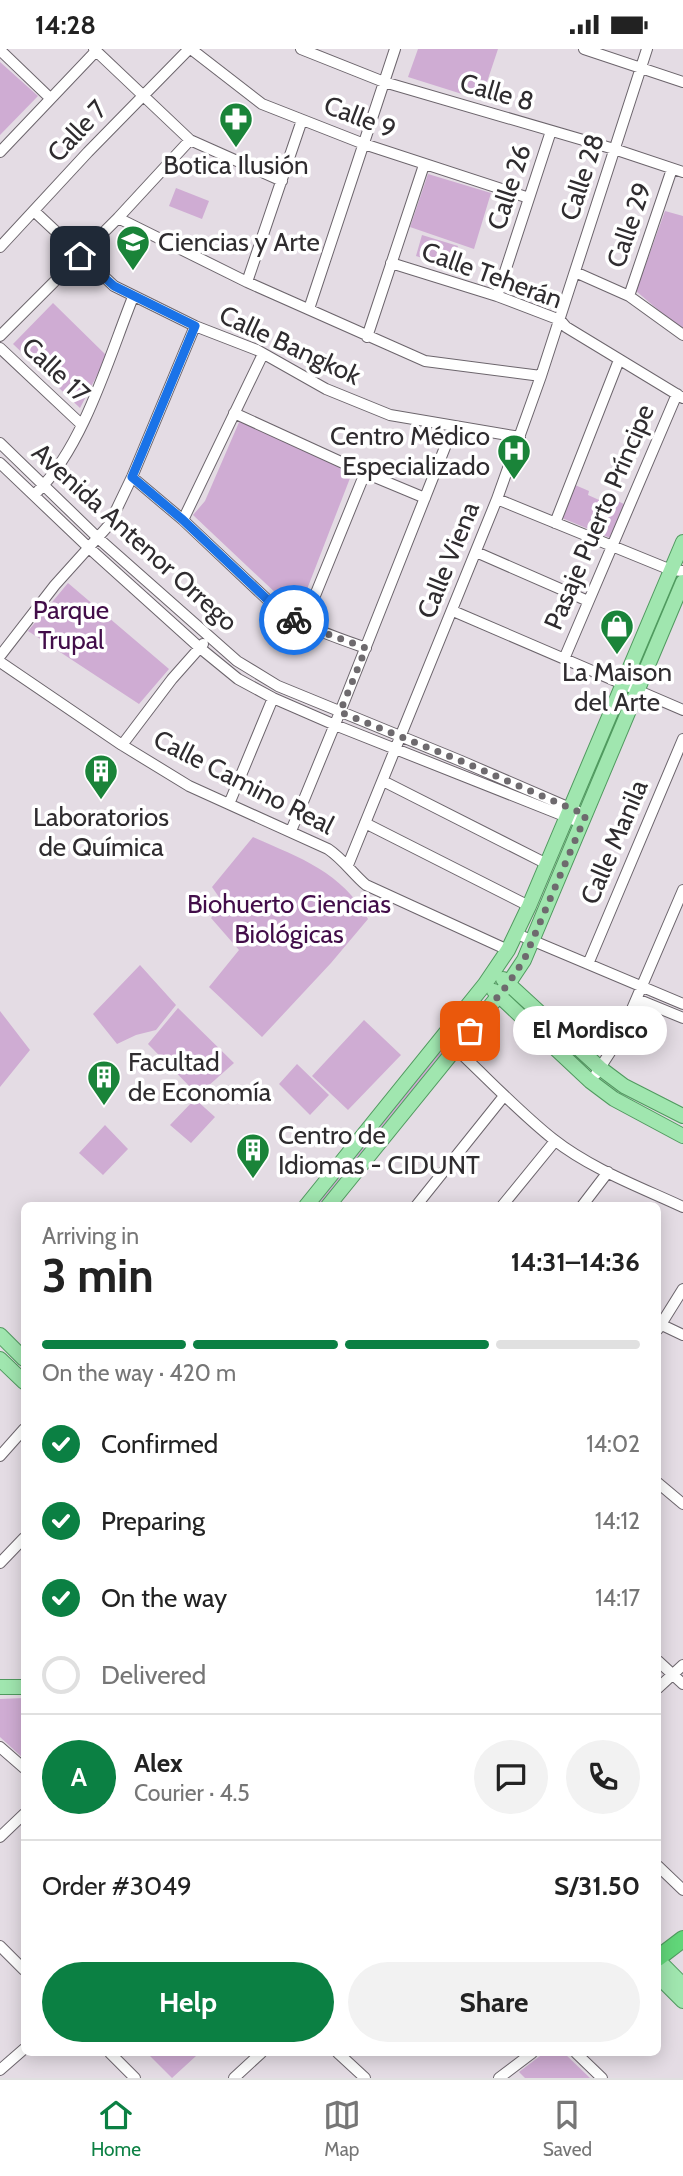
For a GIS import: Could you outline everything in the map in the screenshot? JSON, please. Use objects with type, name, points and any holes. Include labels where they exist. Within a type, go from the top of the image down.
[{"type":"highway","points":[[661,1957],[683,1939]]},
{"type":"main road","points":[[331,1202],[504,990],[533,941],[638,690],[680,579],[683,542]]},
{"type":"main road","points":[[309,1202],[485,984],[508,950],[529,907],[623,684],[680,579]]},
{"type":"main road","points":[[585,773],[601,780]]},
{"type":"main road","points":[[494,971],[504,990],[590,1081],[614,1099],[683,1136]]},
{"type":"main road","points":[[485,984],[504,990],[624,1086],[683,1116]]},
{"type":"main road","points":[[2,1341],[21,1357]]},
{"type":"main road","points":[[0,1359],[21,1379]]},
{"type":"main road","points":[[0,1678],[21,1677]]},
{"type":"main road","points":[[0,1687],[21,1687]]},
{"type":"main road","points":[[661,1962],[683,1985]]},
{"type":"main road","points":[[661,1979],[683,2001]]},
{"type":"street","name":"Calle 7","points":[[0,247],[190,49]]},
{"type":"street","name":"Calle 9","points":[[190,49],[262,104],[364,144],[530,198]]},
{"type":"street","name":"Calle 8","points":[[301,49],[323,53],[384,82],[678,170]]},
{"type":"street","points":[[309,309],[395,49]]},
{"type":"street","points":[[584,49],[683,82]]},
{"type":"street","name":"Calle 28","points":[[560,320],[647,49]]},
{"type":"street","points":[[0,50],[50,98]]},
{"type":"street","points":[[0,152],[95,50],[190,140],[282,181]]},
{"type":"street","points":[[247,282],[302,120]]},
{"type":"street","name":"Calle 26","points":[[497,296],[551,131]]},
{"type":"street","points":[[0,336],[118,218],[190,140]]},
{"type":"street","points":[[367,337],[424,165]]},
{"type":"street","name":"Calle 29","points":[[629,296],[678,170]]},
{"type":"street","name":"Calle Bangkok","points":[[34,211],[114,286],[195,326],[263,353],[326,389],[390,415],[520,437]]},
{"type":"street","points":[[118,218],[247,282],[425,361],[541,376]]},
{"type":"street","name":"Calle Teherán","points":[[391,263],[497,296],[560,320],[566,327],[680,396]]},
{"type":"street","points":[[575,272],[629,296],[683,335]]},
{"type":"street","points":[[33,496],[65,458],[82,425],[133,297]]},
{"type":"street","name":"Calle Viena","points":[[348,865],[497,499],[560,320]]},
{"type":"street","points":[[0,656],[23,625],[109,525],[195,326]]},
{"type":"street","name":"Calle 17","points":[[0,348],[82,425]]},
{"type":"street","points":[[183,520],[263,353]]},
{"type":"street","points":[[555,523],[620,360]]},
{"type":"street","name":"Pasaje Puerto Príncipe","points":[[564,659],[680,396]]},
{"type":"street","points":[[234,413],[425,498]]},
{"type":"street","points":[[290,831],[453,427]]},
{"type":"street","name":"Avenida Antenor Orrego","points":[[0,443],[98,538],[237,661],[278,686],[461,761],[584,819]]},
{"type":"street","name":"Avenida Antenor Orrego","points":[[0,463],[88,547],[238,679],[273,698],[335,725],[568,812]]},
{"type":"street","points":[[303,625],[365,473]]},
{"type":"street","points":[[132,477],[183,520],[272,604],[303,625],[366,648]]},
{"type":"street","points":[[497,499],[612,546],[680,579]]},
{"type":"street","points":[[476,552],[589,601]]},
{"type":"street","points":[[453,611],[683,710]]},
{"type":"street","points":[[122,745],[172,679],[210,637]]},
{"type":"street","name":"Calle Camino Real","points":[[0,662],[122,745],[189,786],[328,849],[348,865],[366,885],[508,950]]},
{"type":"street","points":[[229,804],[273,698]]},
{"type":"street","name":"Calle Manila","points":[[588,964],[683,739]]},
{"type":"street","points":[[455,772],[461,761]]},
{"type":"street","points":[[383,781],[547,864]]},
{"type":"street","points":[[365,823],[529,907]]},
{"type":"street","points":[[590,1081],[620,1037],[683,890]]},
{"type":"street","points":[[517,934],[683,1004]]},
{"type":"street","points":[[637,999],[683,1018]]},
{"type":"street","points":[[442,1036],[555,1141],[608,1173],[683,1207]]},
{"type":"street","points":[[419,1202],[504,1096]]},
{"type":"street","points":[[505,1202],[555,1141]]},
{"type":"street","points":[[585,1202],[608,1173]]},
{"type":"street","points":[[661,1325],[683,1289]]},
{"type":"street","points":[[661,1327],[683,1335]]},
{"type":"street","points":[[0,1456],[21,1433]]},
{"type":"street","points":[[661,1486],[683,1504]]},
{"type":"street","points":[[0,1563],[21,1541]]},
{"type":"street","points":[[661,1664],[683,1683]]},
{"type":"street","points":[[661,1685],[683,1665]]},
{"type":"street","points":[[0,1747],[21,1765]]},
{"type":"street","points":[[0,1837],[21,1817]]},
{"type":"street","points":[[661,1869],[683,1890]]},
{"type":"street","points":[[0,1946],[21,1967]]},
{"type":"street","points":[[0,2070],[21,2052]]},
{"type":"street","points":[[113,2056],[135,2078]]},
{"type":"street","points":[[234,2078],[258,2056]]},
{"type":"street","points":[[341,2056],[365,2078]]},
{"type":"street","points":[[499,2078],[527,2056]]},
{"type":"street","points":[[579,2056],[602,2078]]},
{"type":"green space","points":[[418,49],[498,49],[481,100],[408,77]]},
{"type":"green space","points":[[0,62],[38,96],[0,135]]},
{"type":"green space","points":[[428,174],[491,193],[474,249],[410,227]]},
{"type":"green space","points":[[176,188],[209,201],[202,219],[169,206]]},
{"type":"green space","points":[[665,211],[683,216],[683,331],[636,291]]},
{"type":"green space","points":[[422,235],[458,246],[452,267],[416,256]]},
{"type":"green space","points":[[53,303],[107,356],[80,408],[13,344]]},
{"type":"green space","points":[[240,420],[352,473],[299,610],[280,597],[193,515],[205,501]]},
{"type":"green space","points":[[575,485],[589,491],[588,495],[608,504],[611,498],[624,504],[610,538],[562,518]]},
{"type":"green space","name":"Parque Trupal","points":[[68,583],[169,669],[139,704],[28,631]]},
{"type":"green space","name":"Biohuerto Ciencias Biológicas","points":[[253,837],[332,877],[368,919],[262,1037],[209,987],[239,950],[211,918],[223,903],[212,887]]},
{"type":"green space","points":[[140,965],[176,1005],[156,1030],[117,1044],[93,1014]]},
{"type":"green space","points":[[178,1008],[234,1063],[198,1095],[148,1044]]},
{"type":"green space","points":[[0,1011],[30,1050],[0,1087]]},
{"type":"green space","points":[[364,1020],[401,1055],[348,1110],[312,1076]]},
{"type":"green space","points":[[439,1045],[445,1050],[326,1202],[317,1202]]},
{"type":"green space","points":[[297,1064],[329,1095],[310,1115],[279,1084]]},
{"type":"green space","points":[[195,1099],[215,1117],[191,1143],[170,1125]]},
{"type":"green space","points":[[105,1125],[128,1149],[103,1175],[79,1153]]},
{"type":"green space","points":[[21,1698],[21,1756],[0,1737],[0,1699]]},
{"type":"green space","points":[[150,2056],[196,2056],[172,2078]]},
{"type":"green space","points":[[540,2056],[567,2056],[590,2078],[525,2078],[519,2072]]},
{"type":"way so far","points":[[294,620],[366,648],[340,712],[586,815],[524,960],[470,1031]]},
{"type":"place","name":"Botica Ilusión","points":[[236,149]]},
{"type":"place","name":"Ciencias y Arte","points":[[133,272]]},
{"type":"place","name":"Centro Médico Especializado","points":[[514,481]]},
{"type":"place","name":"La Maison del Arte","points":[[617,656]]},
{"type":"place","name":"Laboratorios de Química","points":[[101,801]]},
{"type":"place","name":"El Mordisco","points":[[470,1031]]},
{"type":"place","name":"Facultad de Economía","points":[[104,1107]]},
{"type":"place","name":"Centro de Idiomas - CIDUNT","points":[[253,1180]]},
{"type":"route","points":[[80,256],[114,286],[195,326],[132,477],[183,520],[272,604],[294,620]]}]
